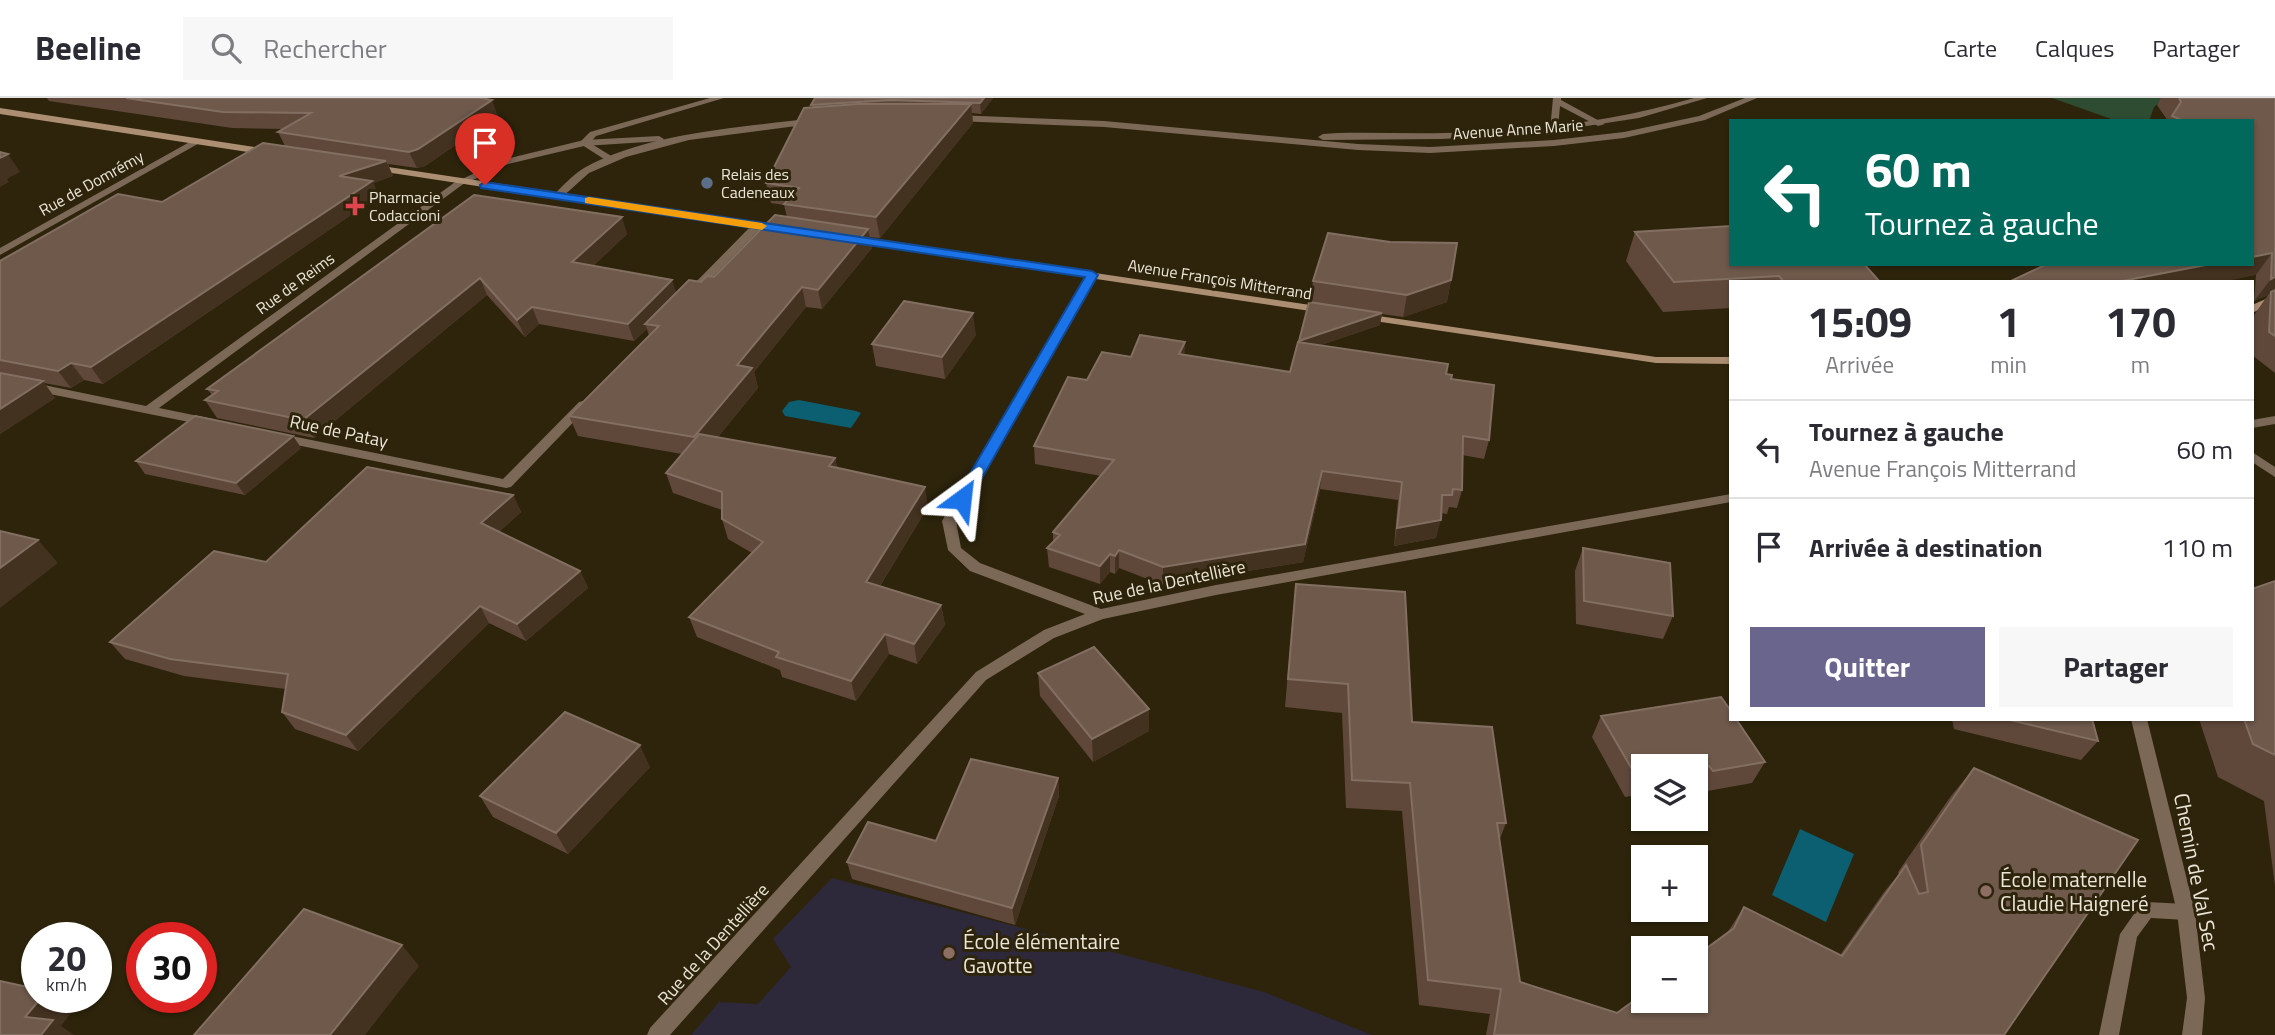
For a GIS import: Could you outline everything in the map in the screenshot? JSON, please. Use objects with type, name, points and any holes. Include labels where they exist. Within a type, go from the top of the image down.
[{"type":"main road","points":[[0,111],[277,153]]},
{"type":"main road","points":[[369,167],[796,232]]},
{"type":"main road","name":"Avenue François Mitterrand","points":[[836,237],[1338,313]]},
{"type":"main road","points":[[2254,309],[2275,298]]},
{"type":"main road","points":[[1351,315],[1656,360],[1729,360]]},
{"type":"street","points":[[583,143],[593,134],[720,98]]},
{"type":"street","name":"Avenue Anne Marie","points":[[1280,139],[1348,135],[1444,135],[1601,124],[1703,98]]},
{"type":"street","name":"Avenue Anne Marie","points":[[948,118],[1104,124],[1358,148],[1430,150],[1586,141],[1702,118],[1753,98]]},
{"type":"street","points":[[1486,147],[1525,139],[1589,133],[1601,124],[1558,100],[1553,128]]},
{"type":"street","points":[[461,182],[505,162],[583,143],[688,137],[830,120]]},
{"type":"street","points":[[557,197],[586,171],[610,159],[688,137]]},
{"type":"street","name":"Rue de Domrémy","points":[[0,252],[198,141]]},
{"type":"street","points":[[583,143],[610,159]]},
{"type":"street","name":"Rue de Reims","points":[[148,410],[461,182]]},
{"type":"street","points":[[689,295],[757,226]]},
{"type":"street","points":[[1092,275],[949,521],[956,550],[975,567],[1100,614]]},
{"type":"street","points":[[0,380],[227,426]]},
{"type":"street","name":"Rue de Patay","points":[[267,434],[506,484],[593,395]]},
{"type":"street","points":[[2254,417],[2272,421]]},
{"type":"street","points":[[2254,424],[2272,421]]},
{"type":"street","points":[[2254,457],[2275,472]]},
{"type":"street","name":"Rue de la Dentellière","points":[[657,1035],[981,676],[1049,634],[1100,614],[1216,590],[1729,498]]},
{"type":"street","name":"Chemin de Val Sec","points":[[2139,721],[2186,912],[2196,998],[2192,1035]]},
{"type":"street","points":[[2109,1035],[2129,934],[2147,909],[2186,912]]},
{"type":"shaded area","name":"École élémentaire Gavotte","points":[[832,878],[1264,992],[1372,1035],[691,1035],[719,1002],[758,1004],[791,967],[773,939]]},
{"type":"green space","points":[[2052,98],[2164,98],[2154,107],[2150,119],[2111,119]]},
{"type":"water","points":[[799,400],[861,413],[851,428],[785,416],[782,411],[789,402]]},
{"type":"water","points":[[1800,829],[1854,854],[1826,922],[1772,895]]},
{"type":"building","points":[[126,98],[492,100],[418,149],[409,152],[278,132],[311,113],[223,112]]},
{"type":"building","points":[[815,98],[984,98],[980,103],[891,100],[811,105]]},
{"type":"building","points":[[2179,98],[2275,98],[2275,277],[2271,279],[2272,253],[2254,257],[2254,119],[2179,119],[2172,116],[2181,102]]},
{"type":"building","points":[[858,104],[971,104],[876,217],[784,204],[799,188],[766,183],[804,108]]},
{"type":"building","points":[[263,143],[386,161],[339,176],[372,181],[91,367],[71,363],[58,371],[0,360],[0,261],[118,194],[162,202]]},
{"type":"building","points":[[474,195],[622,217],[572,262],[672,280],[628,324],[532,307],[517,320],[480,278],[303,420],[205,400],[218,391],[207,389]]},
{"type":"building","points":[[775,215],[868,229],[818,290],[802,287],[737,365],[752,368],[694,437],[569,416],[659,326],[645,324],[689,280],[701,282],[707,276],[714,277]]},
{"type":"building","points":[[1729,226],[1729,266],[1866,266],[1878,280],[1782,280],[1779,276],[1674,282],[1635,232]]},
{"type":"building","points":[[1328,233],[1390,242],[1457,243],[1451,280],[1407,295],[1313,281]]},
{"type":"building","points":[[2043,266],[2201,266],[2127,280],[2013,280]]},
{"type":"building","points":[[2275,290],[2275,336],[2269,332],[2271,292]]},
{"type":"building","points":[[904,301],[973,313],[942,357],[872,344]]},
{"type":"building","points":[[1309,302],[1382,313],[1299,341]]},
{"type":"building","points":[[1140,335],[1185,342],[1179,354],[1290,372],[1298,342],[1448,364],[1446,374],[1452,375],[1451,379],[1494,385],[1489,440],[1463,436],[1462,490],[1453,489],[1452,495],[1442,495],[1441,520],[1397,528],[1402,482],[1322,471],[1305,544],[1163,567],[1119,550],[1115,556],[1110,554],[1100,566],[1047,548],[1060,535],[1053,532],[1114,460],[1034,446],[1068,377],[1087,380],[1102,352],[1131,357]]},
{"type":"building","points":[[0,373],[43,381],[0,409]]},
{"type":"building","points":[[195,416],[293,436],[236,483],[136,461]]},
{"type":"building","points":[[699,434],[835,458],[829,466],[925,487],[866,582],[941,605],[914,644],[885,634],[851,681],[776,657],[779,652],[689,617],[763,542],[722,519],[722,492],[666,473]]},
{"type":"building","points":[[367,467],[513,495],[481,523],[580,571],[517,624],[480,606],[346,735],[282,712],[288,674],[170,659],[110,642],[214,551],[266,562]]},
{"type":"building","points":[[0,531],[38,540],[0,568]]},
{"type":"building","points":[[1583,548],[1670,563],[1673,616],[1584,601]]},
{"type":"building","points":[[2275,581],[2275,755],[2253,744],[2245,721],[2254,721],[2254,588]]},
{"type":"building","points":[[1296,584],[1405,592],[1412,722],[1492,727],[1506,823],[1497,823],[1520,982],[1617,1013],[1631,1003],[1631,1013],[1708,1013],[1708,947],[1734,928],[1744,907],[1842,956],[1906,865],[1919,894],[1928,892],[1921,845],[1974,768],[2138,840],[2004,1035],[1494,1035],[1501,989],[1428,980],[1410,783],[1352,780],[1348,684],[1288,679]]},
{"type":"building","points":[[1094,647],[1149,709],[1092,739],[1038,673]]},
{"type":"building","points":[[1721,697],[1729,708],[1729,721],[1737,721],[1765,762],[1713,771],[1708,766],[1708,754],[1631,754],[1631,767],[1601,716]]},
{"type":"building","points":[[565,712],[640,745],[556,833],[480,796]]},
{"type":"building","points":[[2014,721],[2093,721],[2098,741]]},
{"type":"building","points":[[971,759],[1058,778],[1012,908],[847,862],[868,822],[936,841]]},
{"type":"building","points":[[304,909],[402,945],[330,1035],[194,1035],[213,1013],[217,1013],[217,1009]]},
{"type":"building","points":[[0,981],[21,986],[21,1013],[28,1013],[25,1017],[53,1020],[41,1035],[0,1035]]},
{"type":"slow traffic","points":[[589,200],[762,226]]},
{"type":"place","name":"Relais des Cadeneaux","points":[[707,183]]},
{"type":"place","name":"Pharmacie Codaccioni","points":[[355,206]]},
{"type":"place","name":"École maternelle Claudie Haigneré","points":[[1986,891]]},
{"type":"place","name":"École élémentaire Gavotte","points":[[949,953]]},
{"type":"route","points":[[485,185],[1092,275],[962,499]]}]
